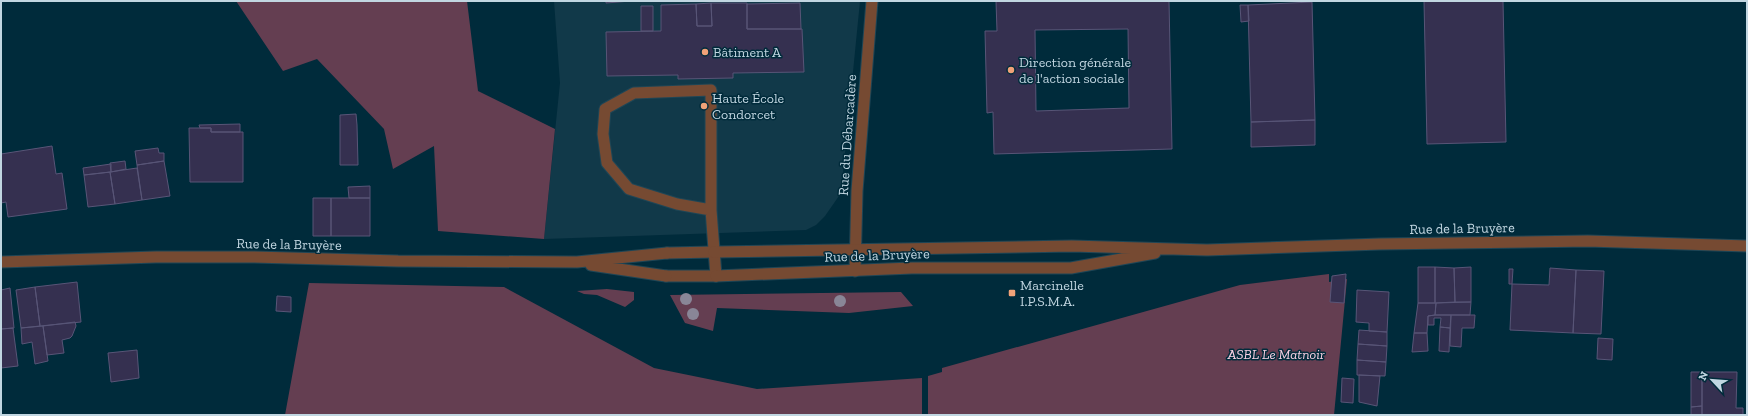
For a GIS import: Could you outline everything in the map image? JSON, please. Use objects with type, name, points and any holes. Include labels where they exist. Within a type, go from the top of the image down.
[{"type":"street","name":"Rue du Débarcadère","points":[[855,271],[857,191],[872,1]]},
{"type":"street","points":[[711,210],[677,204],[629,189],[607,163],[603,134],[606,110],[634,93],[711,90],[711,210],[716,276]]},
{"type":"street","name":"Rue de la Bruyère","points":[[1,262],[148,257],[254,257],[398,261],[577,262],[667,253],[714,252],[1072,246],[1177,249],[1588,241],[1747,246]]},
{"type":"street","name":"Rue de la Bruyère","points":[[577,262],[666,276],[716,276],[912,268],[1071,268],[1177,249]]},
{"type":"shaded area","name":"Haute École Condorcet","points":[[554,1],[860,1],[841,193],[825,216],[816,225],[806,230],[544,239],[560,83]]},
{"type":"green space","points":[[236,1],[467,1],[478,91],[555,129],[544,239],[438,231],[434,146],[393,169],[384,129],[317,59],[283,71]]},
{"type":"green space","name":"ASBL Le Matnoir","points":[[1329,274],[1329,282],[1347,279],[1334,415],[928,415],[928,376],[942,372],[942,368],[1240,285]]},
{"type":"green space","points":[[309,283],[504,287],[654,368],[757,389],[922,378],[922,415],[285,415]]},
{"type":"green space","points":[[607,289],[634,292],[634,300],[625,307],[597,295],[584,294],[577,291]]},
{"type":"green space","points":[[901,292],[913,306],[849,313],[717,308],[713,331],[685,323],[670,295]]},
{"type":"building","points":[[606,1],[631,1],[606,3]]},
{"type":"building","name":"Direction générale de l'action sociale","points":[[996,1],[1169,1],[1172,149],[994,154],[993,112],[987,113],[985,31],[997,31]],"holes":[[[1128,29],[1129,108],[1036,111],[1035,30]]]},
{"type":"building","points":[[1424,1],[1503,1],[1506,142],[1427,144]]},
{"type":"building","points":[[1312,2],[1315,120],[1251,122],[1248,5]]},
{"type":"building","name":"Bâtiment A","points":[[711,3],[747,3],[747,29],[802,29],[804,72],[733,73],[733,78],[678,79],[678,75],[607,76],[606,32],[661,31],[661,5],[696,4],[697,26],[712,26]]},
{"type":"building","points":[[711,3],[712,26],[697,26],[696,4]]},
{"type":"building","points":[[800,3],[801,29],[747,29],[747,4]]},
{"type":"building","points":[[1240,5],[1248,5],[1249,21],[1241,22]]},
{"type":"building","points":[[641,6],[653,6],[653,31],[641,31]]},
{"type":"building","points":[[356,114],[358,165],[340,165],[340,115]]},
{"type":"building","points":[[1315,120],[1315,145],[1251,147],[1251,122]]},
{"type":"building","points":[[240,124],[240,132],[211,132],[211,128],[200,128],[199,125]]},
{"type":"building","points":[[189,128],[211,128],[211,132],[243,132],[243,182],[190,182]]},
{"type":"building","points":[[52,146],[56,174],[62,173],[67,209],[8,217],[6,202],[1,203],[1,154]]},
{"type":"building","points":[[158,148],[159,153],[164,153],[164,161],[137,165],[135,151]]},
{"type":"building","points":[[125,161],[126,169],[111,172],[110,163]]},
{"type":"building","points":[[164,161],[170,196],[142,200],[137,165]]},
{"type":"building","points":[[111,164],[111,172],[84,175],[83,168]]},
{"type":"building","points":[[137,168],[142,200],[115,204],[110,172]]},
{"type":"building","points":[[110,172],[115,204],[88,207],[84,175]]},
{"type":"building","points":[[370,186],[370,198],[349,198],[348,187]]},
{"type":"building","points":[[313,198],[331,198],[331,236],[313,236]]},
{"type":"building","points":[[331,198],[370,198],[370,236],[331,236]]},
{"type":"building","points":[[1418,267],[1435,267],[1435,303],[1418,303]]},
{"type":"building","points":[[1435,267],[1454,268],[1455,302],[1435,303]]},
{"type":"building","points":[[1471,267],[1471,302],[1455,302],[1454,268]]},
{"type":"building","points":[[1550,268],[1576,270],[1573,333],[1510,330],[1512,284],[1549,285]]},
{"type":"building","points":[[1509,269],[1513,269],[1512,284],[1509,284]]},
{"type":"building","points":[[1576,270],[1604,271],[1601,334],[1573,333]]},
{"type":"building","points":[[1346,274],[1344,303],[1330,302],[1332,276]]},
{"type":"building","points":[[77,282],[81,322],[40,326],[35,287]]},
{"type":"building","points":[[35,287],[40,326],[21,328],[16,290]]},
{"type":"building","points":[[10,288],[14,328],[1,329],[1,290]]},
{"type":"building","points":[[1357,290],[1389,292],[1387,332],[1369,331],[1369,323],[1356,322]]},
{"type":"building","points":[[277,296],[291,297],[291,312],[276,311]]},
{"type":"building","points":[[1471,302],[1470,315],[1435,315],[1436,303]]},
{"type":"building","points":[[1418,303],[1436,303],[1435,315],[1428,316],[1427,333],[1414,333]]},
{"type":"building","points":[[1451,315],[1450,328],[1440,327],[1441,318],[1434,318],[1434,325],[1428,325],[1428,316]]},
{"type":"building","points":[[1451,315],[1475,315],[1474,328],[1462,328],[1461,347],[1450,346]]},
{"type":"building","points":[[75,322],[76,326],[72,336],[62,340],[64,353],[47,355],[43,326]]},
{"type":"building","points":[[43,326],[48,361],[35,364],[32,342],[22,344],[21,328]]},
{"type":"building","points":[[1440,327],[1450,328],[1449,352],[1439,351]]},
{"type":"building","points":[[13,328],[18,366],[1,368],[1,329]]},
{"type":"building","points":[[1359,330],[1387,332],[1387,346],[1358,344]]},
{"type":"building","points":[[1414,333],[1427,333],[1428,351],[1412,352]]},
{"type":"building","points":[[1598,338],[1613,339],[1612,360],[1597,359]]},
{"type":"building","points":[[1358,344],[1387,346],[1386,362],[1357,360]]},
{"type":"building","points":[[137,350],[139,378],[111,382],[108,353]]},
{"type":"building","points":[[1357,360],[1386,362],[1385,376],[1357,375]]},
{"type":"building","points":[[1691,372],[1702,372],[1702,406],[1691,407]]},
{"type":"building","points":[[1702,372],[1737,372],[1736,408],[1743,408],[1743,415],[1702,415]]},
{"type":"building","points":[[1359,375],[1380,376],[1377,406],[1359,402]]},
{"type":"building","points":[[1342,378],[1354,379],[1353,403],[1341,402]]},
{"type":"building","points":[[1702,406],[1702,415],[1691,415],[1691,407]]},
{"type":"place","name":"Bâtiment A","points":[[705,52]]},
{"type":"place","name":"Direction générale de l'action sociale","points":[[1011,70]]},
{"type":"place","name":"Haute École Condorcet","points":[[704,106]]},
{"type":"place","name":"Marcinelle I.P.S.M.A.","points":[[1012,293]]}]
